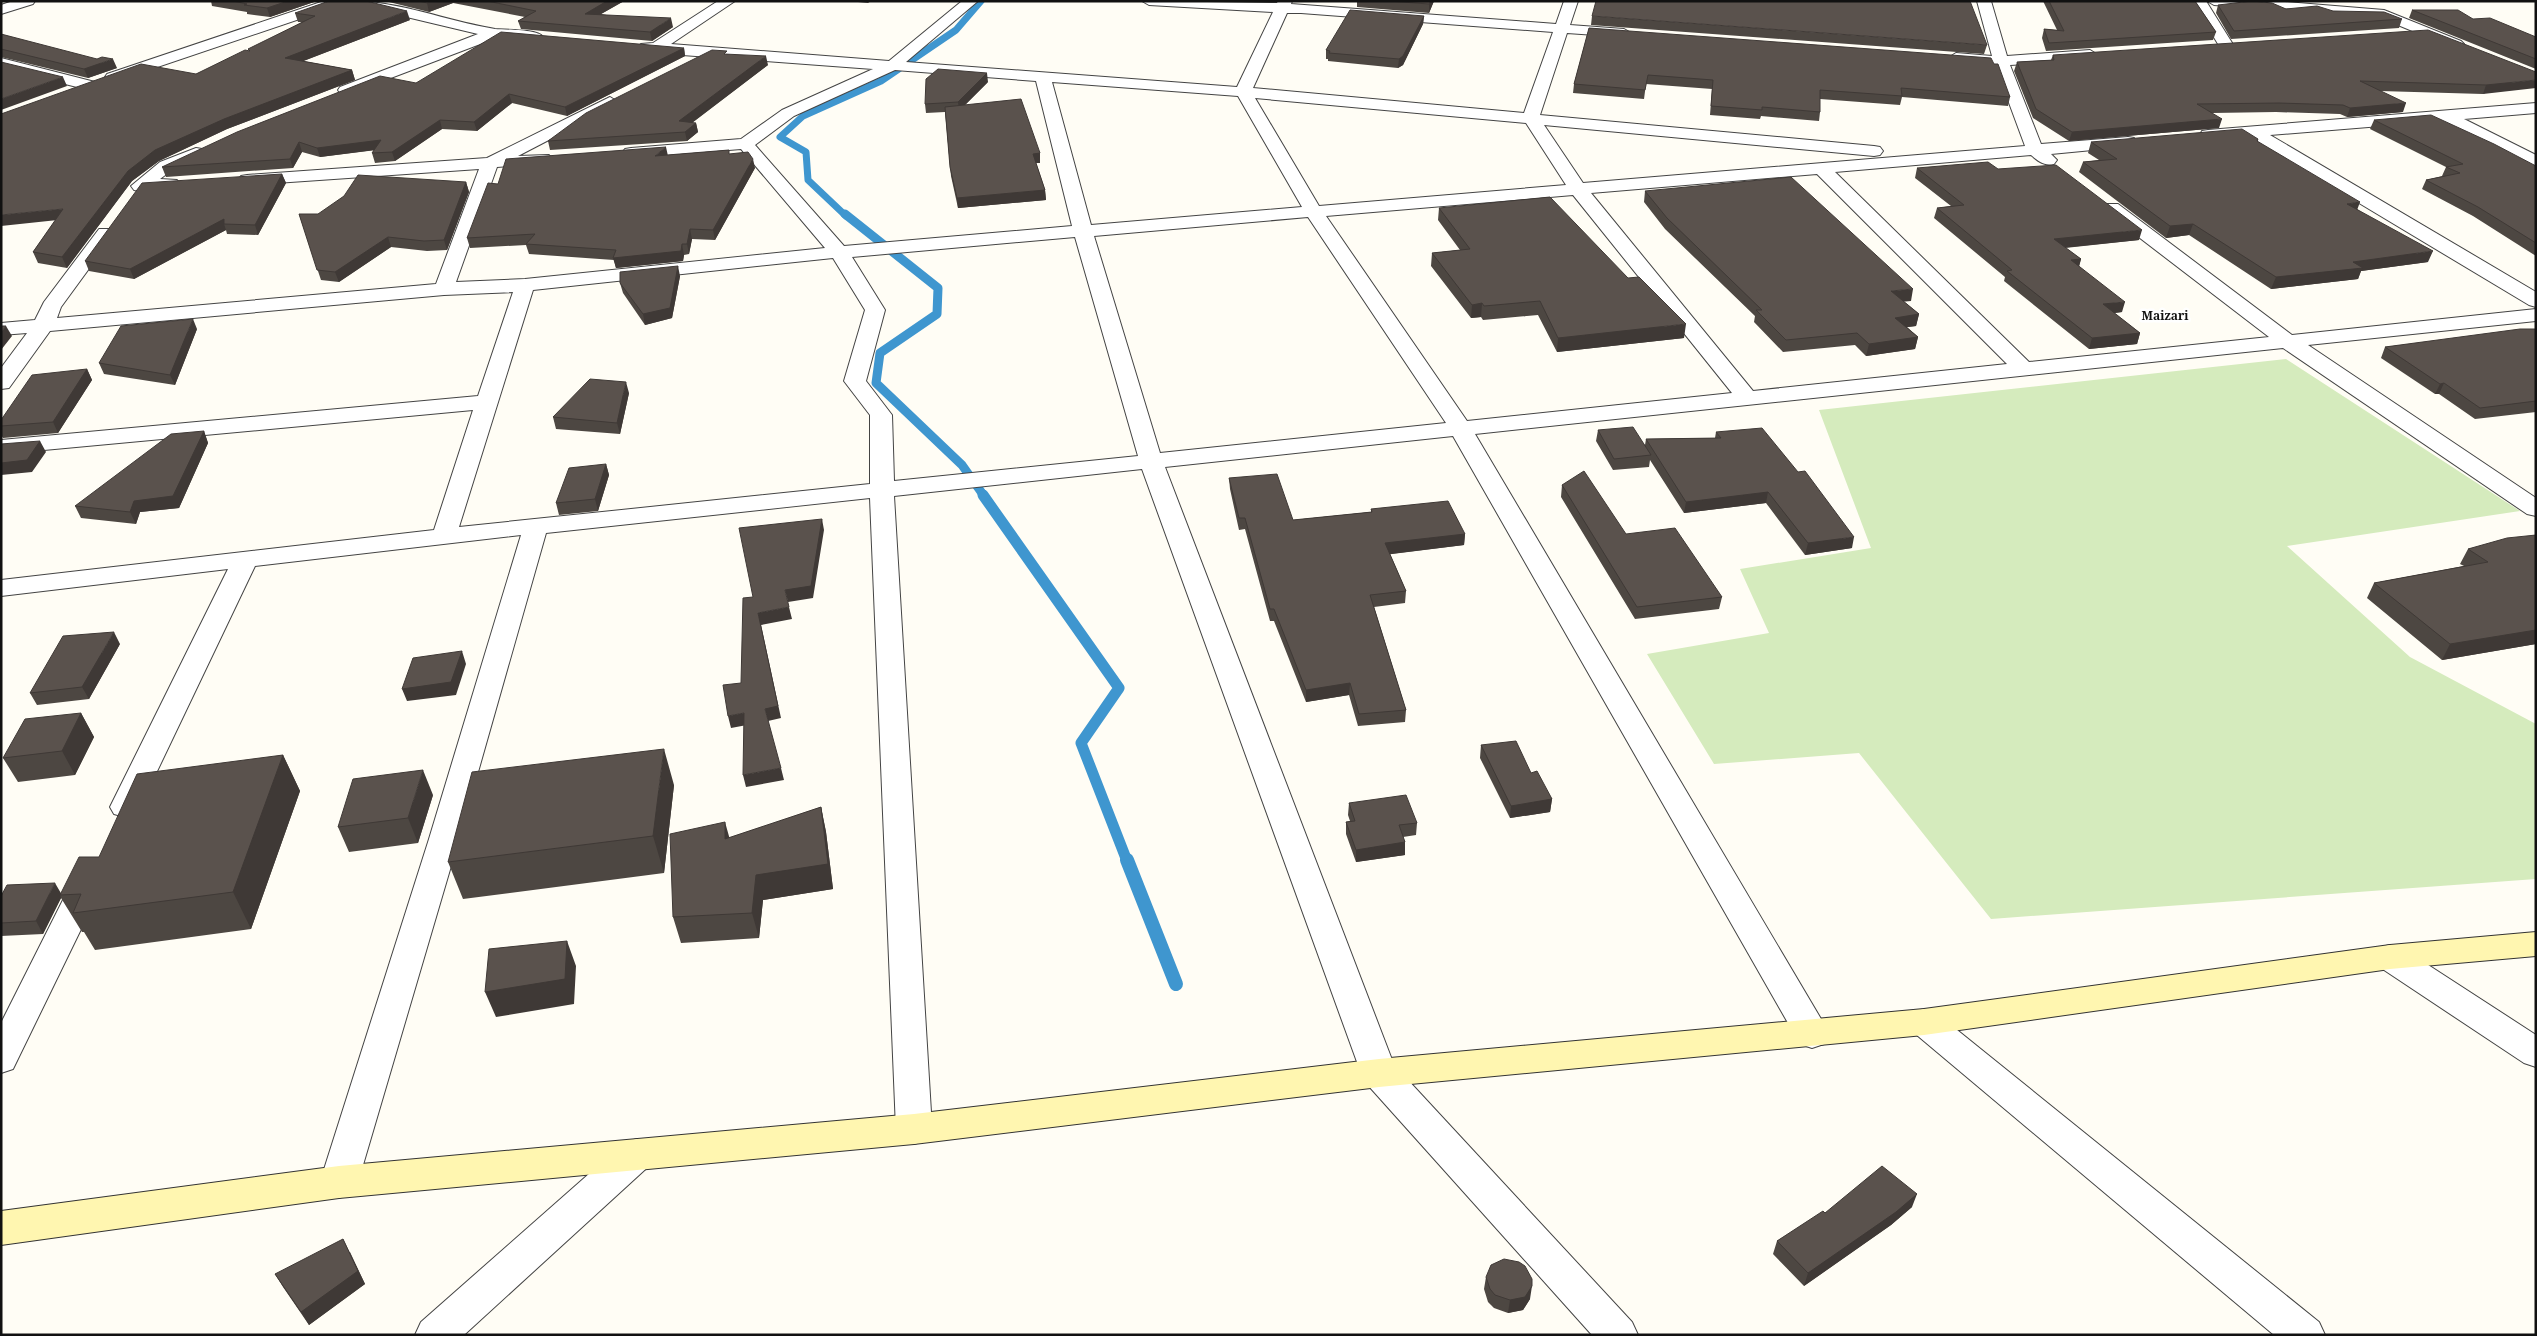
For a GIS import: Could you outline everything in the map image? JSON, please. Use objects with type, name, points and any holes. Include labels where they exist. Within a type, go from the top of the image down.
[{"type":"main road","points":[[1,1228],[338,1182],[914,1129],[1379,1073],[1812,1034],[1924,1022],[2390,957],[2536,944]]},
{"type":"street","points":[[1,10],[28,1]]},
{"type":"street","points":[[63,95],[338,1]]},
{"type":"street","points":[[357,1],[494,33],[551,38]]},
{"type":"street","points":[[655,48],[728,1]]},
{"type":"street","points":[[618,154],[745,144],[788,113],[892,66],[971,1]]},
{"type":"street","points":[[1149,1],[1284,5],[1642,35]]},
{"type":"street","points":[[1531,118],[1570,1]]},
{"type":"street","points":[[1984,1],[2001,61],[2035,150],[2066,174]]},
{"type":"street","points":[[2199,1],[2226,46]]},
{"type":"street","points":[[2214,1],[2384,14],[2472,51]]},
{"type":"street","points":[[1243,92],[1284,5]]},
{"type":"street","points":[[2398,34],[2426,32]]},
{"type":"street","points":[[329,97],[494,33]]},
{"type":"street","points":[[627,45],[1243,92],[1944,158]]},
{"type":"street","points":[[2207,47],[2245,45]]},
{"type":"street","points":[[685,64],[712,51]]},
{"type":"street","points":[[1941,57],[2001,61],[2109,54]]},
{"type":"street","points":[[1,63],[89,85]]},
{"type":"street","points":[[1043,77],[1083,231],[1151,461],[1379,1073],[1618,1335]]},
{"type":"street","points":[[1243,92],[1313,211],[1460,428],[1812,1034]]},
{"type":"street","points":[[444,289],[490,163],[623,96]]},
{"type":"street","points":[[2192,136],[2536,108]]},
{"type":"street","points":[[2444,115],[2536,162]]},
{"type":"street","points":[[1531,118],[1578,189],[1747,398]]},
{"type":"street","points":[[2250,131],[2536,301]]},
{"type":"street","points":[[1,329],[444,289],[525,286],[839,252],[2143,140]]},
{"type":"street","points":[[745,144],[839,252],[875,310],[855,381],[881,415],[882,489],[914,1129]]},
{"type":"street","points":[[187,184],[134,194],[166,166],[209,146]]},
{"type":"street","points":[[234,181],[559,158]]},
{"type":"street","points":[[1821,168],[2024,369]]},
{"type":"street","points":[[2098,198],[2286,341],[2536,509]]},
{"type":"street","points":[[1,383],[43,326],[51,306],[117,218]]},
{"type":"street","points":[[444,536],[525,286]]},
{"type":"street","points":[[1,588],[536,526],[2536,314]]},
{"type":"street","points":[[1,448],[488,402]]},
{"type":"street","points":[[338,1182],[444,840],[536,526]]},
{"type":"street","points":[[115,827],[246,559]]},
{"type":"street","points":[[1,1059],[102,854]]},
{"type":"street","points":[[2390,957],[2536,1053]]},
{"type":"street","points":[[1924,1022],[2305,1335]]},
{"type":"street","points":[[435,1335],[637,1154]]},
{"type":"green space","points":[[2286,359],[2520,511],[2287,546],[2410,657],[2536,724],[2536,879],[1991,919],[1859,753],[1714,764],[1647,654],[1769,633],[1740,569],[1871,548],[1819,410]]},
{"type":"building","points":[[233,1],[288,1],[267,8],[244,5],[247,4]]},
{"type":"building","points":[[329,1],[366,1],[407,11],[285,58],[352,70],[224,119],[155,150],[128,171],[62,257],[33,252],[63,209],[1,215],[1,114],[141,64],[196,74],[245,50],[250,51],[248,49],[315,16],[295,13]]},
{"type":"building","points":[[487,1],[607,1],[585,14],[671,18],[650,32],[518,21],[536,11]]},
{"type":"building","points":[[1388,1],[1431,1],[1429,4]]},
{"type":"building","points":[[1596,1],[1970,1],[1987,45],[1592,16]]},
{"type":"building","points":[[2049,1],[2195,1],[2216,32],[2049,43],[2044,29],[2064,31]]},
{"type":"building","points":[[2252,1],[2272,3],[2286,9],[2317,6],[2333,11],[2384,12],[2402,19],[2234,31],[2218,5]]},
{"type":"building","points":[[1350,10],[1424,16],[1403,56],[1399,59],[1329,53],[1330,51],[1326,50]]},
{"type":"building","points":[[2412,10],[2458,10],[2473,19],[2490,18],[2536,37],[2536,59]]},
{"type":"building","points":[[1589,28],[1991,58],[1994,64],[1998,64],[2010,97],[1901,88],[1902,96],[1820,90],[1820,112],[1762,107],[1762,110],[1711,106],[1713,80],[1648,75],[1645,90],[1574,84]]},
{"type":"building","points":[[2428,30],[2536,72],[2536,80],[2486,85],[2360,81],[2406,103],[2350,108],[2343,105],[2279,103],[2197,104],[2222,119],[2072,132],[2036,109],[2017,62],[2054,60],[2053,55]]},
{"type":"building","points":[[501,32],[684,48],[565,107],[509,94],[474,122],[440,120],[392,152],[372,153],[381,140],[317,148],[299,142],[290,159],[162,167],[237,132],[380,76],[416,83]]},
{"type":"building","points":[[1,34],[97,59],[102,57],[113,59],[84,69],[1,49]]},
{"type":"building","points":[[712,50],[727,51],[724,54],[766,56],[679,121],[696,123],[685,132],[548,141],[586,113]]},
{"type":"building","points":[[1,62],[63,77],[1,99]]},
{"type":"building","points":[[938,69],[987,73],[958,102],[925,104],[926,79]]},
{"type":"building","points":[[1021,99],[1040,153],[1033,154],[1045,190],[957,198],[950,167],[945,107]]},
{"type":"building","points":[[2431,115],[2536,166],[2536,243],[2478,207],[2426,180],[2460,173],[2446,167],[2463,164],[2374,120]]},
{"type":"building","points":[[2242,129],[2258,139],[2257,141],[2360,202],[2347,204],[2433,251],[2353,262],[2363,268],[2276,277],[2193,224],[2170,226],[2083,162],[2117,159],[2091,142]]},
{"type":"building","points":[[666,147],[655,156],[729,150],[729,154],[748,152],[753,159],[713,230],[690,229],[687,244],[682,244],[681,251],[613,258],[616,250],[526,244],[535,234],[467,238],[488,183],[498,184],[506,159]]},
{"type":"building","points":[[1988,162],[1998,169],[2056,165],[2142,230],[2054,239],[2081,259],[2071,260],[2125,302],[2103,304],[2140,333],[2092,338],[2007,271],[2012,270],[1937,208],[1964,205],[1917,168]]},
{"type":"building","points":[[282,174],[255,225],[224,224],[224,219],[130,269],[85,261],[142,183]]},
{"type":"building","points":[[358,175],[466,182],[444,240],[424,241],[388,237],[335,272],[317,270],[299,214],[318,214],[344,196]]},
{"type":"building","points":[[1791,177],[1913,289],[1891,291],[1919,314],[1895,318],[1918,337],[1869,344],[1857,333],[1786,340],[1756,310],[1762,310],[1667,218],[1645,191]]},
{"type":"building","points":[[1550,197],[1628,278],[1639,277],[1686,324],[1558,338],[1540,301],[1484,306],[1482,303],[1472,305],[1432,253],[1470,249],[1439,208]]},
{"type":"building","points":[[678,266],[670,308],[643,314],[620,283],[620,272]]},
{"type":"building","points":[[193,319],[170,375],[99,363],[121,326]]},
{"type":"building","points":[[2520,329],[2536,329],[2536,401],[2480,408],[2444,383],[2440,384],[2385,347]]},
{"type":"building","points":[[87,369],[53,422],[1,426],[1,420],[32,375]]},
{"type":"building","points":[[590,379],[626,382],[617,423],[553,417]]},
{"type":"building","points":[[1633,427],[1651,455],[1614,459],[1598,430]]},
{"type":"building","points":[[1762,428],[1798,472],[1805,471],[1854,537],[1808,543],[1768,492],[1686,502],[1646,439],[1721,438],[1716,432]]},
{"type":"building","points":[[204,431],[173,496],[134,501],[130,512],[75,506],[171,434]]},
{"type":"building","points":[[40,441],[27,460],[1,463],[1,444]]},
{"type":"building","points":[[606,464],[595,499],[556,503],[569,468]]},
{"type":"building","points":[[1584,471],[1626,534],[1675,528],[1722,597],[1637,607],[1562,485]]},
{"type":"building","points":[[1277,474],[1293,520],[1372,512],[1371,509],[1448,501],[1465,534],[1385,543],[1406,591],[1370,595],[1406,710],[1359,714],[1350,683],[1306,690],[1274,609],[1270,609],[1245,518],[1239,518],[1229,478]]},
{"type":"building","points":[[822,519],[811,586],[785,590],[789,607],[758,613],[778,706],[765,709],[781,768],[743,775],[744,713],[728,716],[723,685],[741,683],[743,598],[753,597],[739,528]]},
{"type":"building","points":[[2536,535],[2536,630],[2450,644],[2374,583],[2488,562],[2468,549],[2507,538]]},
{"type":"building","points":[[114,632],[82,687],[30,693],[63,636]]},
{"type":"building","points":[[462,651],[451,682],[402,689],[413,658]]},
{"type":"building","points":[[81,713],[62,751],[3,758],[25,719]]},
{"type":"building","points":[[1516,741],[1531,773],[1537,771],[1552,799],[1511,806],[1481,745]]},
{"type":"building","points":[[664,749],[653,836],[448,862],[472,772]]},
{"type":"building","points":[[283,755],[233,892],[73,913],[81,894],[60,895],[79,857],[99,857],[137,774]]},
{"type":"building","points":[[423,770],[408,818],[338,827],[353,779]]},
{"type":"building","points":[[1406,795],[1417,823],[1399,825],[1405,842],[1356,850],[1346,822],[1355,821],[1349,803]]},
{"type":"building","points":[[821,807],[828,864],[756,875],[752,913],[673,917],[670,834],[725,822],[725,839]]},
{"type":"building","points":[[55,883],[36,921],[1,923],[1,896],[7,885]]},
{"type":"building","points":[[567,941],[565,979],[485,992],[489,949]]},
{"type":"building","points":[[1882,1166],[1917,1194],[1896,1212],[1808,1273],[1777,1241],[1823,1211],[1825,1213]]},
{"type":"building","points":[[343,1239],[358,1271],[301,1312],[275,1274]]},
{"type":"building","points":[[1504,1259],[1519,1262],[1525,1266],[1532,1279],[1532,1286],[1525,1297],[1510,1300],[1495,1295],[1490,1289],[1486,1277],[1491,1265]]},
{"type":"waterway","points":[[846,216],[808,180],[806,152],[780,137],[803,116],[881,81],[956,30],[981,1]]},
{"type":"waterway","points":[[845,214],[938,288],[937,314],[880,353],[876,383],[962,465],[984,496]]},
{"type":"waterway","points":[[983,495],[1119,688],[1081,743],[1127,861]]},
{"type":"waterway","points":[[1127,860],[1176,984]]},
{"type":"district","name":"Maizari","points":[[2165,316]]}]
